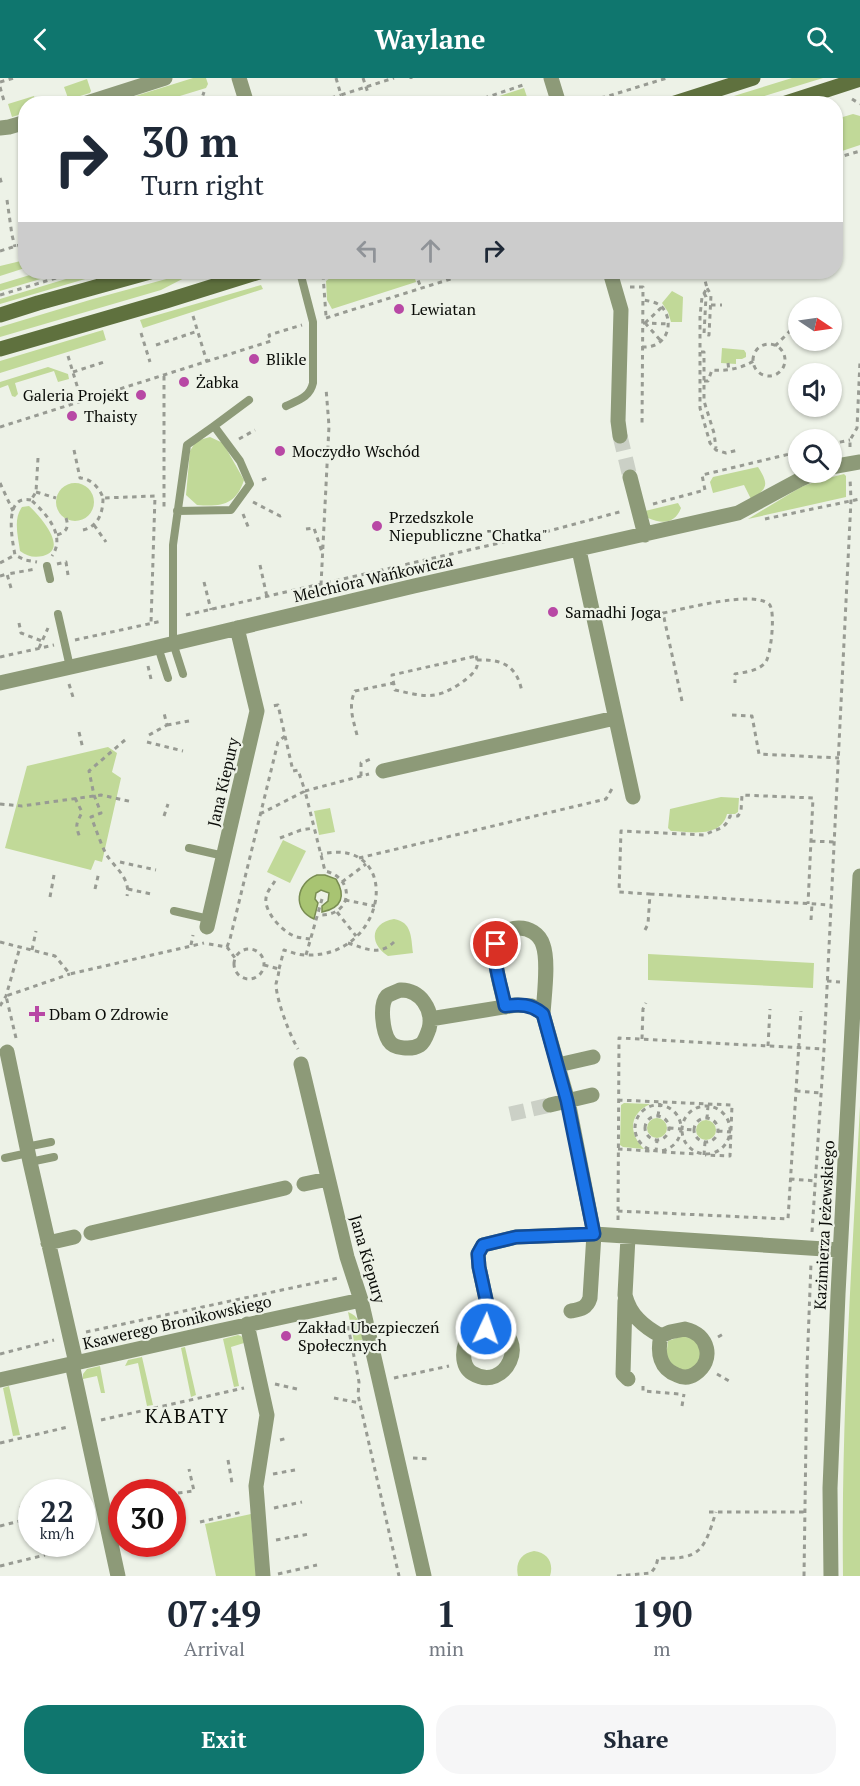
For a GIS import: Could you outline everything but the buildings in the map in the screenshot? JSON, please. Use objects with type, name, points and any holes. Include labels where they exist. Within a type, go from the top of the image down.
[{"type":"street","points":[[108,96],[165,78]]},
{"type":"street","points":[[239,78],[245,96]]},
{"type":"street","points":[[551,78],[557,96]]},
{"type":"street","points":[[697,96],[753,78]]},
{"type":"street","points":[[808,96],[860,79]]},
{"type":"street","points":[[0,128],[18,124]]},
{"type":"street","points":[[0,315],[125,279]]},
{"type":"street","points":[[0,349],[237,279]]},
{"type":"street","points":[[612,279],[621,310],[618,421],[620,436]]},
{"type":"street","points":[[630,477],[645,535]]},
{"type":"street","name":"Melchiora Wańkowicza","points":[[0,683],[69,673],[173,643],[738,513],[794,483]]},
{"type":"street","points":[[579,550],[633,797]]},
{"type":"street","name":"Jana Kiepury","points":[[208,923],[257,711],[237,628]]},
{"type":"street","points":[[383,771],[615,718]]},
{"type":"street","name":"Kazimierza Jeżewskiego","points":[[831,1576],[830,1488],[860,876]]},
{"type":"street","points":[[505,1006],[497,964],[496,944],[506,931],[518,927],[526,928],[539,936],[545,948],[543,1014],[567,1101],[594,1234],[590,1299],[584,1308],[572,1311]]},
{"type":"street","points":[[430,1019],[516,1005],[536,1008],[543,1014]]},
{"type":"street","points":[[7,1052],[118,1576]]},
{"type":"street","points":[[558,1065],[593,1057]]},
{"type":"street","name":"Jana Kiepury","points":[[301,1064],[346,1257],[362,1300],[424,1576]]},
{"type":"street","points":[[550,1105],[592,1095]]},
{"type":"street","points":[[304,1184],[328,1179]]},
{"type":"street","points":[[91,1233],[285,1188]]},
{"type":"street","points":[[492,1327],[478,1254],[483,1245],[516,1237],[594,1234],[840,1250]]},
{"type":"street","points":[[48,1243],[74,1237]]},
{"type":"street","points":[[628,1237],[623,1374],[628,1379]]},
{"type":"street","points":[[625,1294],[630,1310],[638,1321],[661,1336]]},
{"type":"street","name":"Ksawerego Bronikowskiego","points":[[0,1380],[362,1300]]},
{"type":"street","points":[[247,1324],[267,1415],[256,1486],[260,1543],[270,1575]]},
{"type":"street","points":[[492,1327],[504,1333],[512,1345],[512,1359],[506,1368],[495,1376],[480,1376],[471,1373],[464,1362],[466,1342],[480,1331],[492,1327]]},
{"type":"lane","points":[[286,406],[304,399],[312,389],[313,322],[302,279]]},
{"type":"lane","points":[[183,674],[173,643],[173,545],[187,445],[249,400]]},
{"type":"lane","points":[[177,511],[231,510],[250,484],[240,461],[214,426]]},
{"type":"lane","points":[[45,564],[50,579]]},
{"type":"lane","points":[[58,614],[69,673]]},
{"type":"lane","points":[[158,647],[168,678]]},
{"type":"lane","points":[[189,848],[224,856]]},
{"type":"lane","points":[[174,911],[208,923]]},
{"type":"lane","points":[[28,1154],[51,1142]]},
{"type":"lane","points":[[5,1158],[28,1154],[54,1156]]},
{"type":"path","points":[[0,82],[14,78]]},
{"type":"path","points":[[336,78],[341,95]]},
{"type":"path","points":[[363,78],[368,93]]},
{"type":"path","points":[[338,96],[394,78]]},
{"type":"path","points":[[611,96],[667,78]]},
{"type":"path","points":[[491,96],[526,84]]},
{"type":"path","points":[[0,87],[4,100]]},
{"type":"path","points":[[203,96],[204,92]]},
{"type":"path","points":[[843,156],[860,151]]},
{"type":"path","points":[[0,178],[2,185]]},
{"type":"path","points":[[7,200],[15,247]]},
{"type":"path","points":[[0,251],[18,246]]},
{"type":"path","points":[[0,295],[53,279]]},
{"type":"path","points":[[323,279],[326,318]]},
{"type":"path","points":[[418,279],[421,288]]},
{"type":"path","points":[[0,427],[271,341],[269,335],[450,279]]},
{"type":"path","points":[[704,293],[706,297],[704,334],[709,335],[711,296],[705,279]]},
{"type":"path","points":[[626,286],[643,287],[642,426]]},
{"type":"path","points":[[707,288],[702,297],[700,316],[700,408],[710,443],[716,450],[726,453],[738,450]]},
{"type":"path","points":[[642,347],[653,346],[661,341],[667,334],[669,324],[668,316],[662,307],[655,302],[643,300]]},
{"type":"path","points":[[711,305],[723,305]]},
{"type":"path","points":[[644,323],[662,307]]},
{"type":"path","points":[[193,316],[207,362]]},
{"type":"path","points":[[644,323],[669,324]]},
{"type":"path","points":[[644,323],[661,341]]},
{"type":"path","points":[[156,345],[198,331]]},
{"type":"path","points":[[141,333],[150,362]]},
{"type":"path","points":[[775,346],[788,333]]},
{"type":"path","points":[[765,345],[775,346],[782,351],[785,357],[784,364],[777,374],[771,376],[760,373],[754,361],[756,351],[765,345]]},
{"type":"path","points":[[700,352],[704,352],[704,401],[714,433],[716,450]]},
{"type":"path","points":[[68,356],[82,402]]},
{"type":"path","points":[[704,381],[708,381],[712,370],[729,371],[754,361]]},
{"type":"path","points":[[804,1576],[811,1248],[822,1093],[851,500],[855,463],[850,440],[856,428],[860,361]]},
{"type":"path","points":[[73,372],[104,362]]},
{"type":"path","points":[[729,363],[729,371]]},
{"type":"path","points":[[164,375],[164,516]]},
{"type":"path","points":[[321,585],[329,426],[326,383]]},
{"type":"path","points":[[26,419],[28,426]]},
{"type":"path","points":[[842,442],[850,440]]},
{"type":"path","points":[[74,450],[80,478],[93,484],[101,491],[104,498],[101,514],[94,525],[83,530]]},
{"type":"path","points":[[0,657],[534,535],[705,490],[702,475],[788,454]]},
{"type":"path","points":[[32,500],[36,492],[38,458]]},
{"type":"path","points":[[258,481],[270,477]]},
{"type":"path","points":[[0,483],[13,511]]},
{"type":"path","points":[[36,492],[56,498]]},
{"type":"path","points":[[0,498],[4,494]]},
{"type":"path","points":[[104,498],[154,496],[151,623]]},
{"type":"path","points":[[851,500],[860,499]]},
{"type":"path","points":[[0,576],[45,564],[54,555],[57,535],[53,526],[32,500],[21,501],[13,511],[11,521],[15,555]]},
{"type":"path","points":[[251,501],[280,516],[285,514]]},
{"type":"path","points":[[242,513],[249,530]]},
{"type":"path","points":[[57,535],[66,531],[66,518]]},
{"type":"path","points":[[94,525],[106,542]]},
{"type":"path","points":[[306,529],[314,528],[322,554]]},
{"type":"path","points":[[0,563],[15,555]]},
{"type":"path","points":[[15,555],[25,560],[45,564]]},
{"type":"path","points":[[260,565],[267,597]]},
{"type":"path","points":[[8,574],[11,588]]},
{"type":"path","points":[[204,582],[211,610]]},
{"type":"path","points":[[682,701],[663,613],[741,598],[769,604],[772,618],[770,655],[766,663],[759,668],[735,674],[735,683]]},
{"type":"path","points":[[19,623],[21,633],[42,641]]},
{"type":"path","points":[[39,648],[49,625]]},
{"type":"path","points":[[476,656],[476,669],[470,676],[439,694],[417,695],[395,690],[394,683],[392,675],[476,656]]},
{"type":"path","points":[[477,660],[499,662],[512,668],[518,676],[522,692]]},
{"type":"path","points":[[146,662],[152,679]]},
{"type":"path","points":[[69,673],[73,697]]},
{"type":"path","points":[[357,735],[351,708],[355,691],[394,683]]},
{"type":"path","points":[[268,700],[270,707],[278,705],[293,771],[298,770],[305,791],[325,871],[336,875],[345,890],[345,900],[337,912],[328,916],[318,915]]},
{"type":"path","points":[[164,713],[167,725]]},
{"type":"path","points":[[732,715],[752,716],[759,754],[838,758]]},
{"type":"path","points":[[149,735],[167,725],[189,721]]},
{"type":"path","points":[[80,732],[83,749]]},
{"type":"path","points":[[227,947],[231,939],[278,741],[285,736]]},
{"type":"path","points":[[125,740],[89,771],[101,813],[92,817],[107,855],[119,868],[128,889],[126,896]]},
{"type":"path","points":[[147,742],[183,751]]},
{"type":"path","points":[[361,776],[361,763],[374,758]]},
{"type":"path","points":[[260,814],[305,791],[383,771]]},
{"type":"path","points":[[359,858],[606,799],[619,778]]},
{"type":"path","points":[[0,804],[22,806],[94,795],[133,802]]},
{"type":"path","points":[[811,920],[810,904],[811,841],[813,798],[742,795],[741,811],[738,816],[730,816],[728,822],[720,830],[705,835],[621,831],[619,892],[810,904],[831,905]]},
{"type":"path","points":[[75,798],[82,812],[76,822],[80,838]]},
{"type":"path","points":[[164,816],[168,804]]},
{"type":"path","points":[[280,838],[314,828]]},
{"type":"path","points":[[811,841],[834,842]]},
{"type":"path","points":[[301,1064],[298,1048],[292,1040],[285,1020],[276,985],[284,950],[306,955],[329,952],[348,944],[368,921],[375,906],[377,892],[372,872],[359,858],[339,852],[321,854]]},
{"type":"path","points":[[120,862],[156,870]]},
{"type":"path","points":[[342,882],[366,864]]},
{"type":"path","points":[[95,889],[99,872]]},
{"type":"path","points":[[50,897],[54,875]]},
{"type":"path","points":[[276,881],[268,891],[267,909],[278,924],[292,935],[310,939]]},
{"type":"path","points":[[128,889],[151,894]]},
{"type":"path","points":[[645,930],[648,924],[650,894]]},
{"type":"path","points":[[306,955],[322,898]]},
{"type":"path","points":[[345,900],[375,906]]},
{"type":"path","points":[[337,912],[356,936]]},
{"type":"path","points":[[204,943],[208,923]]},
{"type":"path","points":[[32,950],[36,931]]},
{"type":"path","points":[[348,944],[376,951],[383,950],[396,940]]},
{"type":"path","points":[[0,942],[55,956],[70,974]]},
{"type":"path","points":[[6,996],[70,974],[204,943],[227,947],[235,958]]},
{"type":"path","points":[[0,1006],[6,996],[20,947]]},
{"type":"path","points":[[252,949],[261,955],[264,965],[260,975],[250,979],[244,979],[234,968],[235,958],[242,950],[252,949]]},
{"type":"path","points":[[264,965],[279,969]]},
{"type":"path","points":[[642,1039],[643,1009],[646,1003]]},
{"type":"path","points":[[768,1046],[770,1009]]},
{"type":"path","points":[[618,1211],[788,1220],[801,1011]]},
{"type":"path","points":[[618,1220],[619,1038],[824,1049]]},
{"type":"path","points":[[796,1091],[822,1093]]},
{"type":"path","points":[[618,1100],[732,1105],[730,1156],[618,1149]]},
{"type":"path","points":[[658,1116],[660,1103]]},
{"type":"path","points":[[682,1129],[676,1112],[660,1103],[642,1110],[634,1126],[638,1141],[643,1146],[656,1152],[664,1151],[676,1143],[682,1129],[683,1122],[687,1115],[700,1106],[708,1105],[715,1107],[727,1117],[731,1132],[725,1146],[719,1151],[705,1155],[697,1153],[686,1143],[682,1129]]},
{"type":"path","points":[[707,1119],[708,1105]]},
{"type":"path","points":[[658,1116],[668,1122],[669,1128],[666,1137],[657,1140],[648,1136],[645,1127],[647,1121],[658,1116]]},
{"type":"path","points":[[707,1119],[718,1126],[714,1140],[705,1142],[698,1140],[694,1130],[699,1120],[707,1119]]},
{"type":"path","points":[[669,1128],[694,1130]]},
{"type":"path","points":[[718,1131],[731,1132]]},
{"type":"path","points":[[656,1152],[657,1140]]},
{"type":"path","points":[[705,1142],[705,1155]]},
{"type":"path","points":[[790,1179],[817,1181]]},
{"type":"path","points":[[393,1379],[464,1362]]},
{"type":"path","points":[[0,1443],[213,1393],[260,1385]]},
{"type":"path","points":[[334,1398],[360,1404]]},
{"type":"path","points":[[410,1457],[429,1459]]},
{"type":"path","points":[[228,1460],[232,1483]]},
{"type":"path","points":[[186,1492],[194,1491],[189,1469]]},
{"type":"path","points":[[200,1521],[302,1502]]},
{"type":"path","points":[[709,1512],[805,1512]]},
{"type":"path","points":[[617,1576],[651,1573],[658,1558],[683,1558],[699,1551],[709,1537],[717,1512]]},
{"type":"path","points":[[0,1526],[18,1522]]},
{"type":"path","points":[[260,1543],[309,1534]]},
{"type":"path","points":[[0,1566],[37,1557]]},
{"type":"path","points":[[270,1575],[317,1565]]},
{"type":"shaded area","points":[[193,78],[206,78],[208,84],[206,88],[180,96],[135,96]]},
{"type":"shaded area","points":[[792,78],[823,78],[765,96],[734,96]]},
{"type":"shaded area","points":[[87,79],[91,91],[80,96],[67,96],[64,87]]},
{"type":"shaded area","points":[[524,88],[527,96],[499,96]]},
{"type":"shaded area","points":[[18,101],[18,115],[12,117],[8,104]]},
{"type":"shaded area","points":[[853,114],[860,116],[860,145],[843,151],[843,117]]},
{"type":"shaded area","points":[[18,262],[18,270],[0,276],[0,266]]},
{"type":"shaded area","points":[[18,279],[40,279],[0,291],[0,284]]},
{"type":"shaded area","points":[[66,279],[85,279],[0,304],[0,299]]},
{"type":"shaded area","points":[[166,279],[182,279],[161,290],[0,337],[0,327]]},
{"type":"shaded area","points":[[329,279],[415,279],[416,282],[332,309],[327,300],[326,281]]},
{"type":"shaded area","points":[[261,285],[263,289],[143,328],[140,320]]},
{"type":"shaded area","points":[[672,291],[683,297],[682,322],[671,322],[662,303]]},
{"type":"shaded area","points":[[103,330],[106,340],[0,373],[0,361]]},
{"type":"shaded area","points":[[722,348],[744,350],[746,357],[736,359],[736,364],[721,363]]},
{"type":"shaded area","points":[[48,367],[68,374],[69,379],[58,382],[54,371],[15,383],[18,394],[15,397],[12,396],[8,385],[0,388],[0,382]]},
{"type":"shaded area","points":[[210,437],[223,443],[244,480],[237,495],[226,503],[197,505],[186,495],[190,451],[196,441]]},
{"type":"shaded area","points":[[758,467],[764,478],[765,486],[751,499],[744,485],[713,493],[710,482],[713,477]]},
{"type":"shaded area","points":[[842,475],[846,476],[846,497],[748,519],[801,487],[812,483],[842,483]]},
{"type":"shaded area","points":[[75,483],[88,489],[94,502],[88,515],[75,521],[62,515],[56,502],[62,489]]},
{"type":"shaded area","points":[[678,503],[681,508],[672,520],[668,521],[648,518],[645,511]]},
{"type":"shaded area","points":[[29,506],[45,524],[53,539],[54,547],[51,552],[43,556],[30,556],[20,551],[17,528],[19,512],[22,507]]},
{"type":"shaded area","points":[[108,747],[117,753],[112,772],[121,778],[102,862],[95,860],[91,870],[5,848],[27,766]]},
{"type":"shaded area","points":[[721,797],[739,798],[738,812],[727,814],[719,827],[704,832],[671,831],[668,828],[670,809]]},
{"type":"shaded area","points":[[330,808],[335,832],[319,835],[314,811]]},
{"type":"shaded area","points":[[283,840],[306,851],[290,883],[267,872]]},
{"type":"shaded area","points":[[317,875],[336,879],[341,896],[334,908],[322,912],[322,906],[328,901],[329,893],[321,890],[316,893],[315,899],[318,903],[314,919],[302,909],[299,897],[305,884]]},
{"type":"shaded area","points":[[394,919],[404,923],[410,931],[413,953],[388,956],[378,946],[375,940],[377,929],[386,921]]},
{"type":"shaded area","points":[[648,954],[814,963],[813,988],[648,980]]},
{"type":"shaded area","points":[[624,1103],[650,1104],[638,1113],[633,1124],[635,1137],[644,1149],[620,1145],[621,1105]]},
{"type":"shaded area","points":[[860,1106],[860,1576],[843,1576],[845,1399]]},
{"type":"shaded area","points":[[657,1118],[664,1121],[667,1128],[664,1135],[657,1138],[650,1135],[647,1128],[650,1121]]},
{"type":"shaded area","points":[[702,1120],[710,1120],[716,1126],[716,1134],[710,1140],[702,1140],[696,1134],[696,1126]]},
{"type":"shaded area","points":[[348,1312],[360,1323],[362,1340],[354,1341]]},
{"type":"shaded area","points":[[238,1335],[245,1340],[244,1343],[231,1347],[239,1386],[234,1387],[223,1339]]},
{"type":"shaded area","points":[[682,1336],[696,1342],[701,1351],[699,1360],[693,1368],[677,1370],[666,1357],[668,1341]]},
{"type":"shaded area","points":[[185,1347],[196,1395],[191,1397],[181,1348]]},
{"type":"shaded area","points":[[142,1357],[153,1405],[147,1406],[138,1363],[125,1366],[128,1360]]},
{"type":"shaded area","points":[[100,1366],[105,1393],[101,1393],[97,1376],[83,1379],[83,1374],[87,1369]]},
{"type":"shaded area","points":[[9,1386],[20,1435],[13,1436],[3,1388]]},
{"type":"shaded area","points":[[251,1514],[256,1576],[216,1576],[205,1524]]},
{"type":"shaded area","points":[[534,1551],[549,1559],[550,1576],[518,1576],[517,1567],[520,1559]]},
{"type":"tunnel","points":[[620,436],[630,477]]},
{"type":"tunnel","points":[[510,1114],[550,1105]]},
{"type":"place","name":"Lewiatan","points":[[399,309]]},
{"type":"place","name":"Blikle","points":[[254,359]]},
{"type":"place","name":"Żabka","points":[[184,382]]},
{"type":"place","name":"Galeria Projekt","points":[[141,395]]},
{"type":"place","name":"Thaisty","points":[[72,416]]},
{"type":"place","name":"Moczydło Wschód","points":[[280,451]]},
{"type":"place","name":"Przedszkole Niepubliczne \"Chatka\"","points":[[377,526]]},
{"type":"place","name":"Samadhi Joga","points":[[553,612]]},
{"type":"place","name":"Dbam O Zdrowie","points":[[37,1014]]},
{"type":"place","name":"Zakład Ubezpieczeń Społecznych","points":[[286,1336]]},
{"type":"district","name":"KABATY","points":[[187,1416]]},
{"type":"route","points":[[486,1329],[492,1327],[479,1267],[478,1254],[483,1245],[516,1237],[594,1234],[567,1101],[543,1014],[530,1006],[505,1006],[497,964],[496,944]]}]
